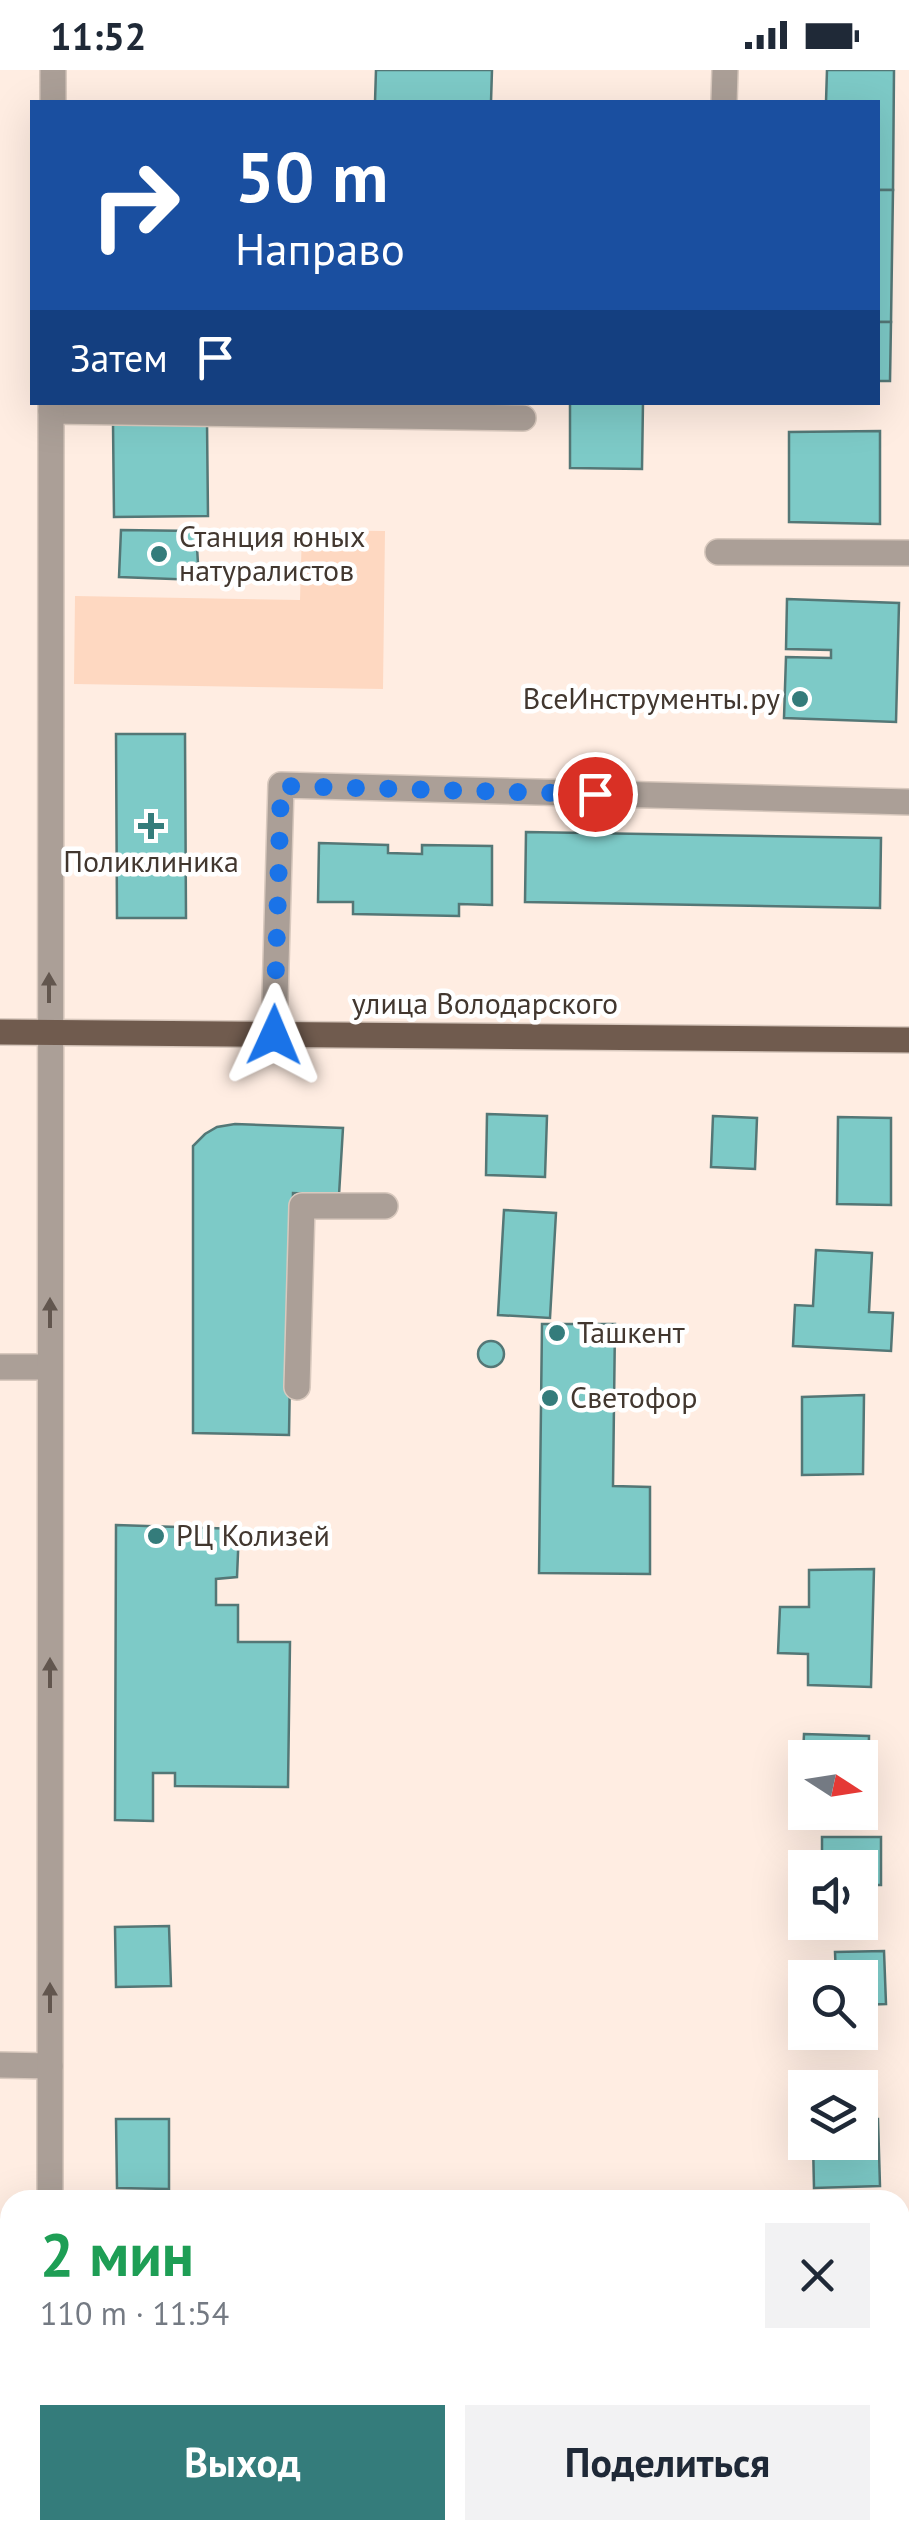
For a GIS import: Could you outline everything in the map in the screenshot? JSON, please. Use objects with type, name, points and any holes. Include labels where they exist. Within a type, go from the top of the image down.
[{"type":"main road","name":"улица Володарского","points":[[0,1032],[909,1040]]},
{"type":"street","points":[[52,100],[53,70]]},
{"type":"street","points":[[724,70],[724,100]]},
{"type":"street","points":[[50,2190],[51,407],[523,418]]},
{"type":"street","points":[[718,552],[909,552]]},
{"type":"street","points":[[274,1035],[281,786],[909,802]]},
{"type":"street","points":[[297,1387],[302,1206],[385,1206]]},
{"type":"street","points":[[0,1367],[50,1367]]},
{"type":"street","points":[[0,2065],[50,2066]]},
{"type":"shaded area","points":[[302,530],[385,531],[383,689],[74,684],[75,596],[300,600]]},
{"type":"building","points":[[376,70],[492,70],[491,100],[375,100]]},
{"type":"building","points":[[827,70],[894,70],[893,190],[880,190],[880,100],[826,100]]},
{"type":"building","points":[[880,190],[893,190],[891,322],[880,322]]},
{"type":"building","points":[[880,322],[891,322],[890,381],[880,381]]},
{"type":"building","points":[[570,405],[643,405],[642,469],[570,468]]},
{"type":"building","points":[[207,422],[208,516],[114,517],[113,423]]},
{"type":"building","points":[[880,431],[880,524],[789,522],[789,432]]},
{"type":"building","name":"Станция юных натуралистов","points":[[121,530],[196,531],[199,580],[119,577]]},
{"type":"building","points":[[787,599],[899,603],[896,722],[784,718],[786,657],[831,658],[831,650],[786,649]]},
{"type":"building","name":"Поликлиника","points":[[116,734],[185,734],[186,918],[117,918]]},
{"type":"building","points":[[526,832],[881,838],[880,908],[525,902]]},
{"type":"building","points":[[319,843],[388,845],[388,853],[422,854],[422,845],[492,846],[492,905],[459,904],[459,916],[353,914],[353,902],[318,902]]},
{"type":"building","points":[[487,1114],[547,1116],[545,1177],[486,1175]]},
{"type":"building","points":[[713,1116],[757,1118],[755,1169],[711,1167]]},
{"type":"building","points":[[838,1117],[891,1118],[891,1205],[837,1204]]},
{"type":"building","points":[[235,1124],[343,1128],[339,1195],[293,1193],[289,1435],[193,1433],[193,1146],[217,1127]]},
{"type":"building","points":[[504,1210],[556,1213],[550,1318],[498,1315]]},
{"type":"building","points":[[816,1250],[872,1253],[869,1312],[893,1313],[891,1351],[793,1346],[795,1305],[813,1306]]},
{"type":"building","points":[[542,1324],[615,1324],[613,1486],[650,1487],[650,1574],[539,1573]]},
{"type":"building","points":[[491,1341],[500,1345],[504,1354],[500,1363],[491,1367],[482,1363],[478,1354],[482,1345]]},
{"type":"building","points":[[864,1395],[863,1474],[802,1475],[802,1397]]},
{"type":"building","points":[[116,1525],[239,1529],[237,1577],[216,1579],[216,1605],[238,1605],[238,1642],[290,1642],[288,1787],[175,1786],[175,1773],[153,1773],[153,1821],[115,1820]]},
{"type":"building","points":[[874,1569],[871,1687],[808,1685],[808,1654],[778,1653],[780,1607],[809,1607],[809,1570]]},
{"type":"building","points":[[804,1734],[869,1736],[869,1740],[804,1740]]},
{"type":"building","points":[[822,1837],[881,1837],[881,1885],[878,1850],[822,1850]]},
{"type":"building","points":[[169,1926],[171,1986],[116,1987],[115,1927]]},
{"type":"building","points":[[884,1951],[886,2004],[878,2004],[878,1960],[835,1960],[835,1952]]},
{"type":"building","points":[[116,2119],[169,2119],[169,2189],[117,2188]]},
{"type":"building","points":[[878,2119],[880,2186],[814,2188],[813,2160],[878,2160]]},
{"type":"place","name":"Станция юных натуралистов","points":[[159,554]]},
{"type":"place","name":"ВсеИнструменты.ру","points":[[800,699]]},
{"type":"place","name":"Поликлиника","points":[[151,826]]},
{"type":"place","name":"Ташкент","points":[[557,1333]]},
{"type":"place","name":"Светофор","points":[[550,1398]]},
{"type":"place","name":"РЦ Колизей","points":[[156,1536]]},
{"type":"route","points":[[274,1035],[281,786],[595,794]]}]
